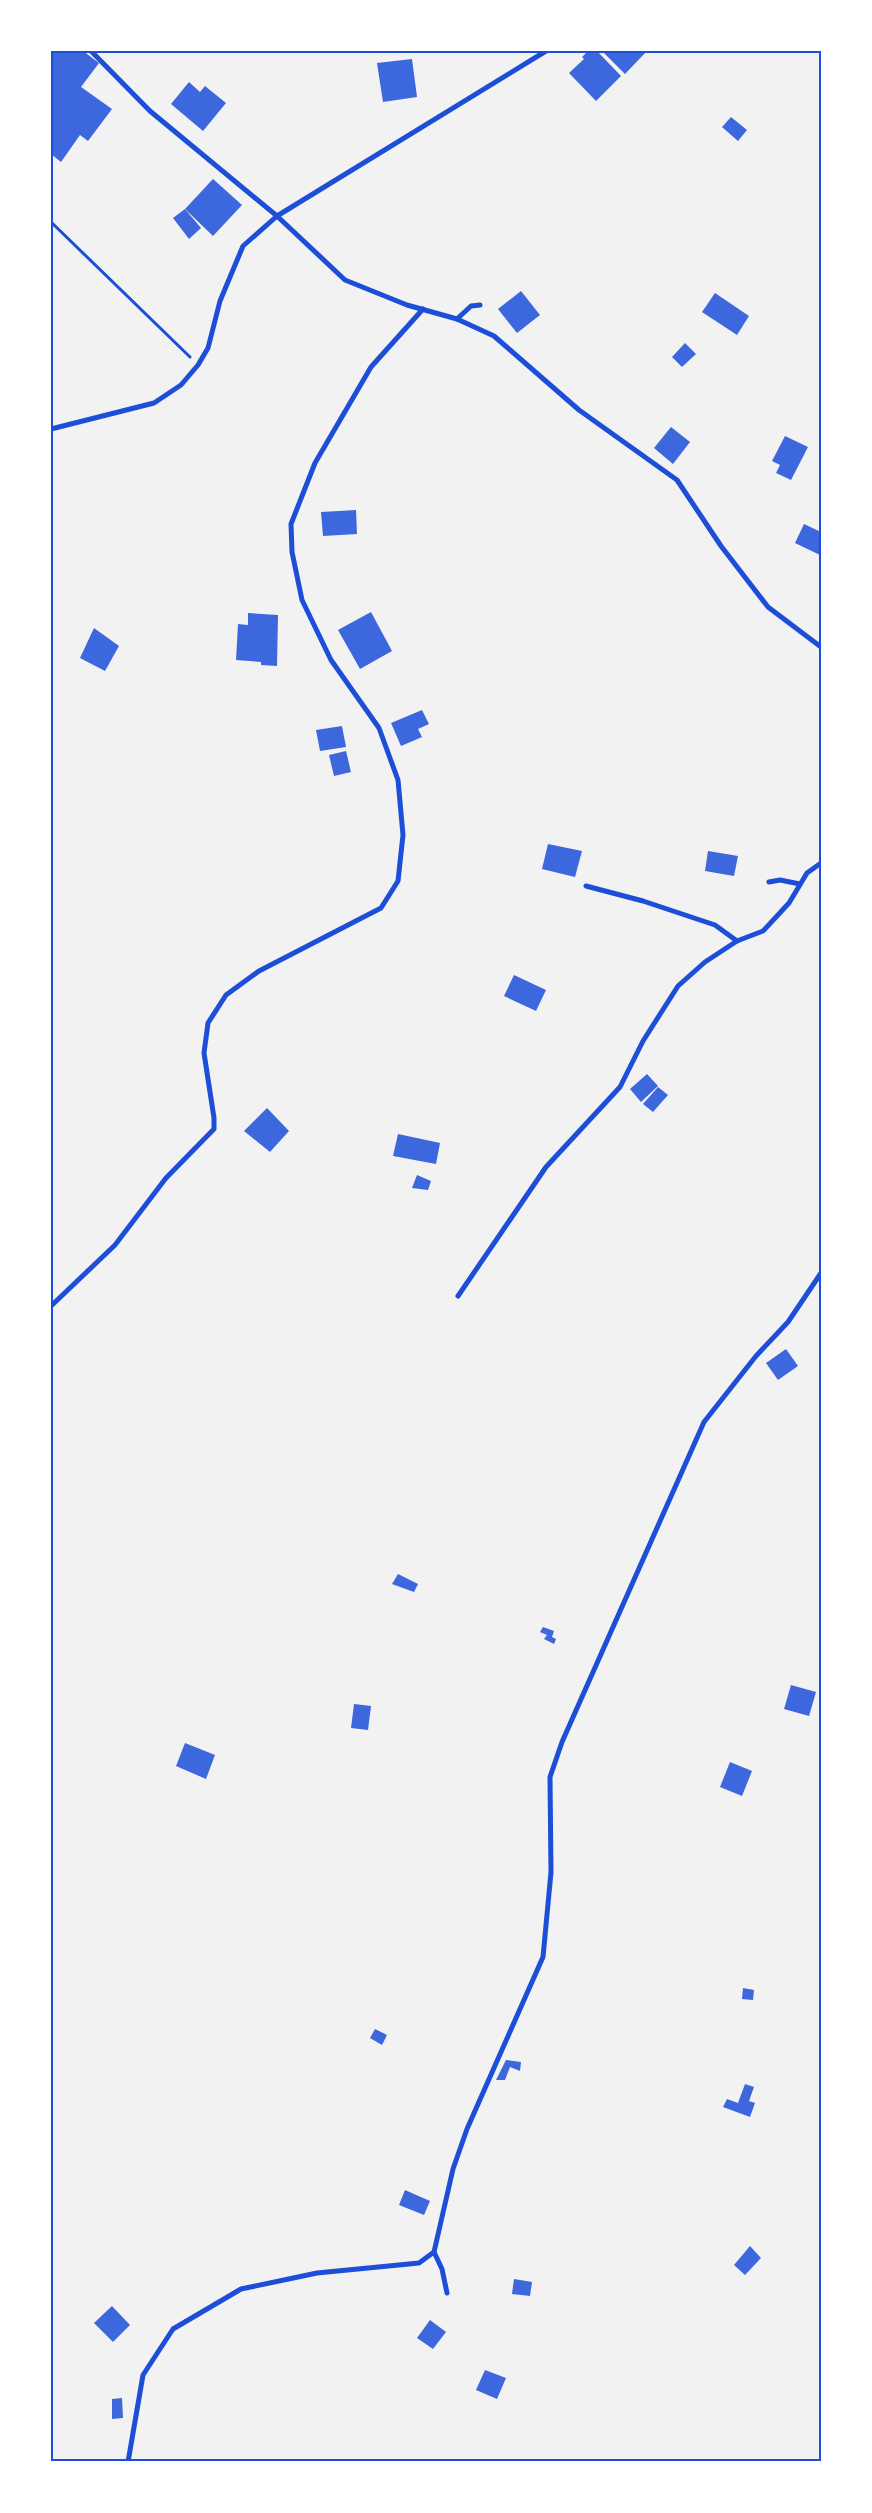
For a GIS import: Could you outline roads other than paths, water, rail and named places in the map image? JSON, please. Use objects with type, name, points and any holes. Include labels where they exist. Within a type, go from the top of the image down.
[{"type":"street","points":[[92,51],[150,111],[277,216],[345,280],[423,309],[457,319],[494,336],[579,410],[677,480],[721,546],[768,607],[821,647]]},
{"type":"street","points":[[51,428],[154,403],[181,385],[198,365],[208,348],[220,301],[243,246],[277,216],[546,51]]},
{"type":"street","points":[[457,319],[471,306],[480,305]]},
{"type":"street","points":[[51,1306],[115,1245],[166,1178],[214,1129],[204,1053],[208,1023],[226,995],[259,970],[381,908],[398,881],[403,835],[398,780],[379,728],[331,660],[302,600],[292,552],[292,524],[314,463],[371,367],[423,309]]},
{"type":"street","points":[[458,1296],[546,1167],[620,1087],[643,1041],[678,986],[705,962],[737,941],[763,930],[789,903],[807,873],[821,863]]},
{"type":"street","points":[[769,882],[780,880],[800,884]]},
{"type":"street","points":[[586,886],[643,901],[715,925],[737,941]]},
{"type":"street","points":[[447,2293],[442,2269],[434,2252],[453,2169],[467,2129],[543,1957],[551,1872],[550,1778],[562,1742],[704,1422],[756,1356],[788,1322],[821,1273]]},
{"type":"street","points":[[128,2462],[143,2375],[173,2329],[241,2289],[317,2273],[418,2264],[434,2252]]}]
